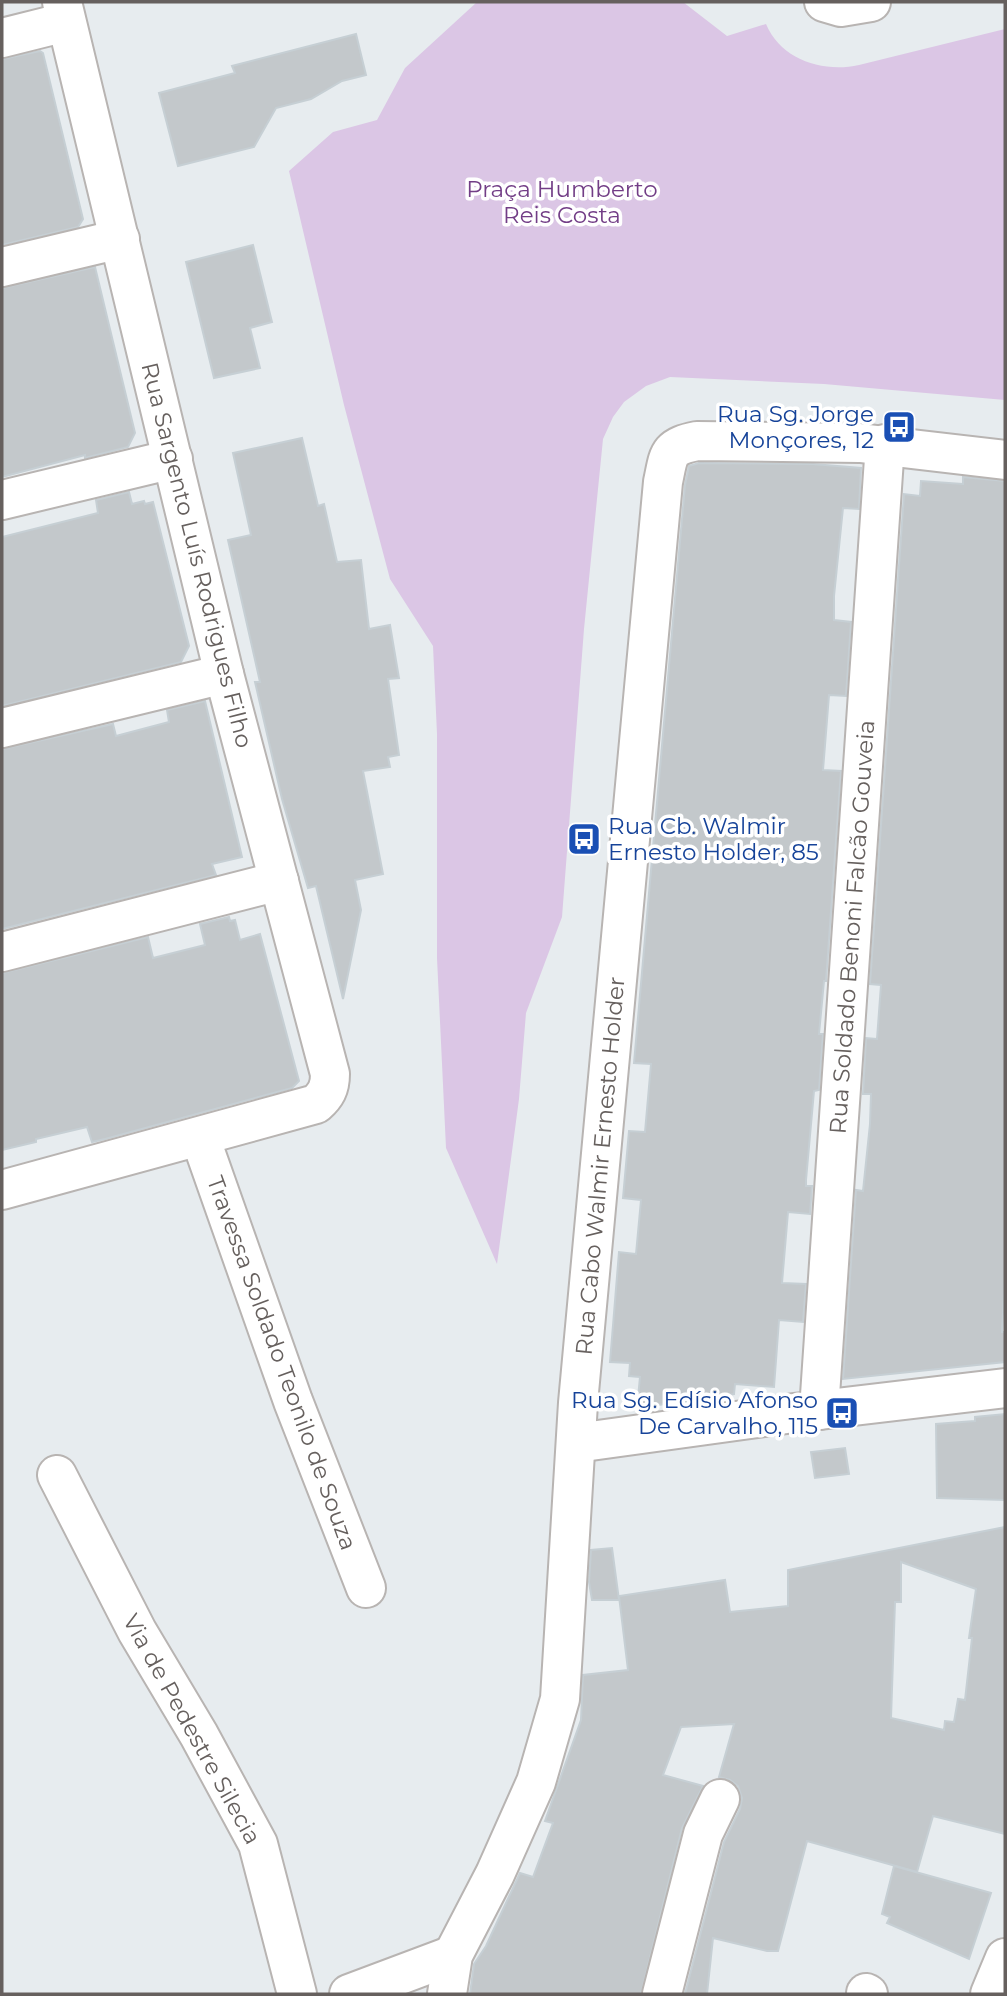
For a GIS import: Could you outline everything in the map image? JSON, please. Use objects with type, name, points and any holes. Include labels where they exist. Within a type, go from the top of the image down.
[{"type":"street","points":[[824,2],[841,7],[871,2]]},
{"type":"street","points":[[2,38],[64,12]]},
{"type":"street","name":"Rua Sargento Luís Rodrigues Filho","points":[[64,12],[224,674],[330,1074],[330,1085],[317,1104],[200,1137]]},
{"type":"street","points":[[2,267],[120,239]]},
{"type":"street","name":"Rua Cabo Walmir Ernesto Holder","points":[[447,1994],[453,1955],[495,1874],[536,1782],[560,1699],[576,1443],[663,482],[668,455],[678,444],[697,441],[885,444]]},
{"type":"street","points":[[885,444],[1005,460]]},
{"type":"street","name":"Rua Soldado Benoni Falcão Gouveia","points":[[819,1410],[885,444]]},
{"type":"street","points":[[2,500],[173,459]]},
{"type":"street","points":[[2,728],[224,674]]},
{"type":"street","points":[[2,952],[279,881]]},
{"type":"street","points":[[2,1190],[200,1137]]},
{"type":"street","name":"Travessa Soldado Teonilo de Souza","points":[[200,1137],[293,1401],[366,1588]]},
{"type":"street","points":[[576,1443],[1005,1388]]},
{"type":"street","name":"Via de Pedestre Silecia","points":[[57,1475],[137,1631],[199,1735],[258,1844],[297,1994]]},
{"type":"street","points":[[662,1994],[703,1834],[720,1799]]},
{"type":"street","points":[[349,1994],[453,1955]]},
{"type":"street","points":[[990,1994],[1005,1958]]},
{"type":"green space","name":"Praça Humberto Reis Costa","points":[[477,2],[683,2],[727,36],[766,24],[782,47],[793,55],[805,61],[831,67],[859,65],[1005,29],[1005,400],[824,384],[670,377],[646,386],[624,402],[613,417],[603,439],[584,629],[562,917],[526,1013],[519,1099],[497,1264],[446,1148],[437,958],[437,734],[433,646],[390,579],[344,405],[289,171],[333,132],[377,120],[405,68]]},
{"type":"building","points":[[356,34],[366,75],[342,81],[311,99],[276,108],[254,147],[178,166],[159,93],[235,73],[232,66]]},
{"type":"building","points":[[40,51],[43,53],[83,219],[78,227],[2,245],[2,59]]},
{"type":"building","points":[[253,245],[272,322],[250,328],[260,368],[214,378],[186,262]]},
{"type":"building","points":[[95,267],[135,433],[128,447],[85,458],[85,455],[2,477],[2,288]]},
{"type":"building","points":[[302,438],[318,506],[324,504],[337,562],[361,560],[369,629],[390,625],[399,678],[388,679],[399,755],[388,757],[390,767],[363,771],[383,874],[355,880],[361,910],[343,999],[316,886],[308,888],[282,799],[255,682],[260,682],[228,540],[251,535],[233,453]]},
{"type":"building","points":[[699,463],[813,464],[861,468],[859,509],[843,508],[834,596],[834,620],[851,622],[846,696],[829,695],[823,770],[841,771],[826,981],[819,1034],[823,1034],[819,1090],[814,1091],[806,1180],[806,1186],[812,1186],[810,1214],[788,1212],[782,1283],[806,1284],[803,1322],[779,1320],[774,1387],[735,1384],[734,1394],[637,1408],[640,1377],[629,1376],[630,1363],[610,1362],[619,1252],[636,1254],[641,1200],[623,1198],[629,1131],[645,1132],[651,1064],[634,1063],[685,485],[689,466]]},
{"type":"building","points":[[963,477],[1005,481],[1005,1275],[1002,1332],[1005,1332],[1005,1362],[843,1379],[856,1190],[863,1191],[870,1124],[871,1094],[863,1094],[866,1038],[877,1039],[881,985],[870,984],[904,494],[920,496],[921,481],[963,484]]},
{"type":"building","points":[[129,492],[132,504],[153,502],[189,646],[181,662],[2,706],[2,537],[98,513],[96,500]]},
{"type":"building","points":[[205,701],[242,857],[212,864],[216,875],[2,929],[2,749],[113,724],[116,736],[169,722],[167,710]]},
{"type":"building","points":[[229,917],[230,921],[235,920],[240,940],[260,934],[299,1081],[292,1088],[105,1139],[92,1142],[87,1127],[2,1150],[2,973],[148,937],[153,958],[205,945],[200,924]]},
{"type":"building","points":[[1005,1414],[1005,1500],[937,1498],[936,1424],[975,1421],[975,1417]]},
{"type":"building","points":[[845,1448],[849,1474],[815,1478],[811,1452]]},
{"type":"building","points":[[1005,1527],[1005,1834],[933,1816],[917,1872],[807,1841],[778,1951],[767,1951],[713,1938],[707,1994],[685,1994],[724,1842],[740,1809],[742,1798],[738,1786],[719,1777],[734,1724],[681,1727],[663,1775],[703,1786],[682,1828],[641,1994],[470,1994],[474,1964],[486,1946],[520,1873],[533,1877],[553,1823],[545,1821],[581,1720],[583,1675],[628,1670],[619,1596],[725,1580],[730,1612],[788,1606],[788,1570]],"holes":[[[901,1562],[976,1589],[969,1638],[972,1638],[965,1700],[958,1699],[954,1722],[945,1721],[944,1730],[891,1718],[895,1602],[901,1602]]]},
{"type":"building","points":[[612,1548],[619,1600],[592,1600],[589,1582],[591,1550]]},
{"type":"building","points":[[894,1866],[991,1893],[969,1959],[887,1923],[890,1917],[882,1914]]},
{"type":"place","name":"Rua Sg. Jorge Monçores, 12","points":[[899,427]]},
{"type":"place","name":"Rua Cb. Walmir Ernesto Holder, 85","points":[[584,839]]},
{"type":"place","name":"Rua Sg. Edísio Afonso De Carvalho, 115","points":[[842,1413]]}]
